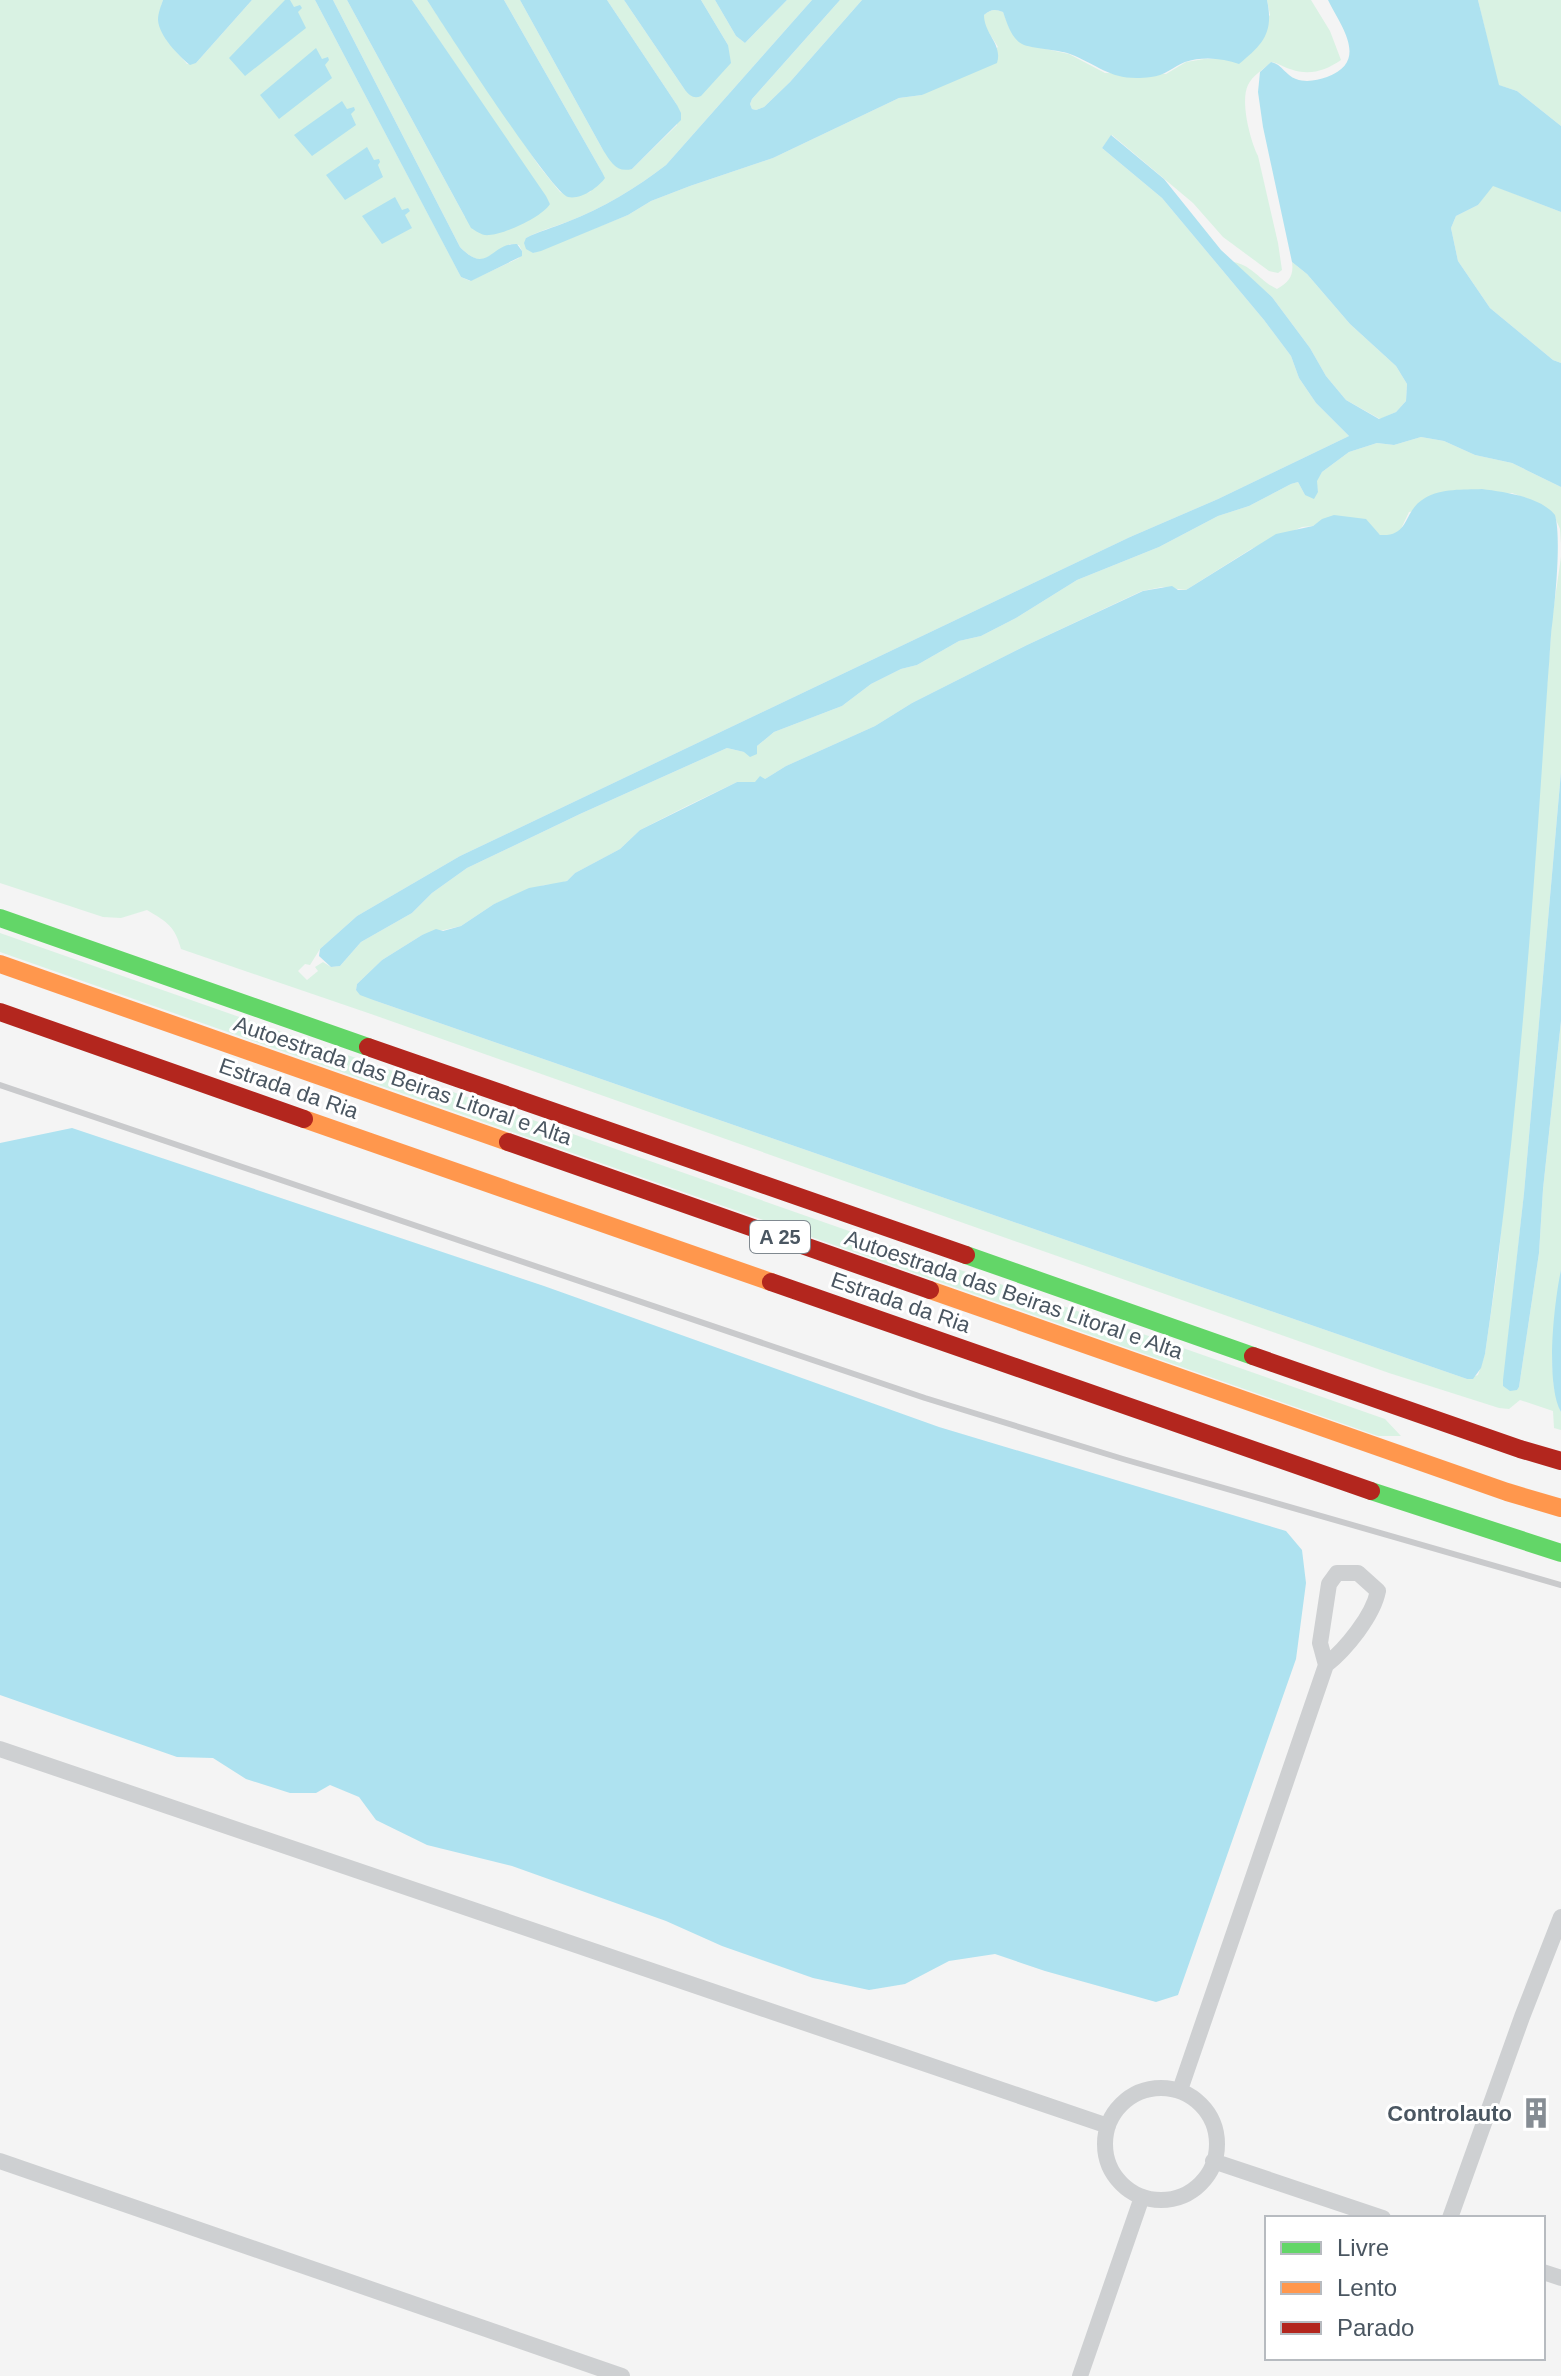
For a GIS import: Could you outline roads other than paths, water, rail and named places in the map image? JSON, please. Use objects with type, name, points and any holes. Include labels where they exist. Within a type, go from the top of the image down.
[{"type":"main road","name":"Autoestrada das Beiras Litoral e Alta","points":[[0,918],[1561,1461]]},
{"type":"main road","name":"Autoestrada das Beiras Litoral e Alta","points":[[0,964],[1492,1487],[1561,1508]]},
{"type":"main road","name":"Estrada da Ria","points":[[0,1012],[1283,1462],[1561,1553]]},
{"type":"street","points":[[1180,2090],[1326,1665],[1341,1653],[1376,1603],[1378,1591],[1358,1573],[1337,1573],[1329,1584],[1320,1643],[1326,1665]]},
{"type":"street","points":[[0,1749],[1108,2126]]},
{"type":"street","points":[[1451,2216],[1561,1917]]},
{"type":"street","points":[[1154,2087],[1180,2090],[1201,2104],[1214,2125],[1217,2150],[1209,2174],[1191,2192],[1167,2200],[1142,2197],[1120,2184],[1107,2162],[1104,2137],[1112,2113],[1130,2095],[1154,2087]]},
{"type":"street","points":[[0,2161],[622,2376]]},
{"type":"street","points":[[1213,2161],[1377,2216]]},
{"type":"street","points":[[1080,2376],[1142,2197]]},
{"type":"water","points":[[163,0],[252,0],[196,63],[190,65],[170,45],[159,26],[158,15]]},
{"type":"water","points":[[285,0],[290,0],[294,7],[300,5],[302,8],[298,12],[306,28],[245,76],[229,58]]},
{"type":"water","points":[[315,0],[333,0],[460,247],[469,255],[483,259],[501,248],[517,244],[522,256],[471,281],[461,277]]},
{"type":"water","points":[[347,0],[412,0],[546,196],[550,204],[546,209],[504,232],[484,235],[471,228]]},
{"type":"water","points":[[427,0],[504,0],[602,172],[605,178],[598,186],[573,197],[568,197],[558,188],[541,168]]},
{"type":"water","points":[[520,0],[607,0],[677,105],[681,120],[632,169],[618,168],[611,162]]},
{"type":"water","points":[[624,0],[701,0],[728,45],[731,63],[701,96],[690,95]]},
{"type":"water","points":[[715,0],[787,0],[745,43],[736,36]]},
{"type":"water","points":[[812,0],[840,0],[752,99],[752,109],[764,107],[790,82],[862,0],[1267,0],[1269,21],[1265,37],[1239,64],[1219,59],[1198,59],[1160,75],[1137,78],[1116,75],[1070,54],[1022,44],[1012,34],[1003,12],[991,11],[984,15],[998,50],[997,63],[922,95],[899,98],[773,158],[651,201],[628,215],[541,251],[533,253],[526,249],[526,238],[606,204],[666,165]]},
{"type":"water","points":[[1328,0],[1478,0],[1499,85],[1517,91],[1561,126],[1561,212],[1493,186],[1478,205],[1456,216],[1451,228],[1458,261],[1490,308],[1553,360],[1561,363],[1561,487],[1512,463],[1475,455],[1444,441],[1421,437],[1394,445],[1377,443],[1349,452],[1322,472],[1314,499],[1305,495],[1298,482],[1291,484],[1249,506],[1218,516],[1159,547],[1077,580],[981,636],[959,641],[917,665],[901,669],[871,684],[842,706],[774,732],[757,746],[757,754],[750,757],[744,752],[727,748],[467,868],[432,893],[412,913],[361,942],[340,966],[331,967],[319,956],[320,949],[357,916],[460,856],[1349,436],[1316,403],[1299,378],[1291,356],[1264,320],[1162,198],[1102,148],[1111,135],[1164,179],[1221,250],[1272,297],[1346,400],[1379,419],[1396,412],[1406,401],[1407,384],[1396,366],[1350,324],[1307,274],[1292,262],[1263,127],[1258,92],[1260,72],[1271,62],[1293,77],[1308,81],[1327,77],[1347,62],[1349,53],[1345,32]]},
{"type":"water","points":[[316,48],[322,59],[328,57],[325,65],[332,78],[279,119],[260,95]]},
{"type":"water","points":[[342,101],[347,109],[354,107],[351,114],[356,125],[312,156],[294,135]]},
{"type":"water","points":[[367,147],[374,160],[379,159],[383,177],[345,200],[326,175]]},
{"type":"water","points":[[395,197],[402,210],[408,208],[410,211],[405,215],[412,228],[382,244],[362,216]]},
{"type":"water","points":[[1482,489],[1521,496],[1548,509],[1555,515],[1558,550],[1530,931],[1507,1186],[1485,1354],[1481,1368],[1473,1379],[376,1001],[360,995],[356,990],[357,984],[382,960],[422,935],[436,929],[443,931],[461,926],[494,904],[529,888],[567,881],[575,873],[620,849],[640,830],[737,782],[755,782],[760,776],[765,779],[786,766],[875,726],[912,703],[1027,645],[1143,591],[1172,586],[1186,590],[1276,534],[1313,526],[1334,515],[1366,519],[1380,535],[1390,535],[1402,528],[1418,503],[1425,498],[1445,491]]},
{"type":"water","points":[[1561,772],[1561,1021],[1539,1253],[1519,1387],[1510,1391],[1503,1386],[1503,1380],[1524,1193]]},
{"type":"water","points":[[72,1128],[544,1286],[939,1427],[1286,1531],[1302,1550],[1306,1583],[1296,1659],[1178,1995],[1156,2002],[995,1954],[949,1961],[905,1984],[869,1990],[813,1978],[512,1866],[427,1845],[376,1820],[359,1797],[330,1785],[316,1793],[290,1793],[246,1779],[213,1758],[177,1757],[0,1695],[0,1143]]},
{"type":"water","points":[[1561,1270],[1561,1412],[1556,1399],[1552,1363]]},
{"type":"railway","points":[[0,1085],[925,1398],[1123,1459],[1561,1585]]},
{"type":"place","name":"Controlauto","points":[[1536,2113]]}]
